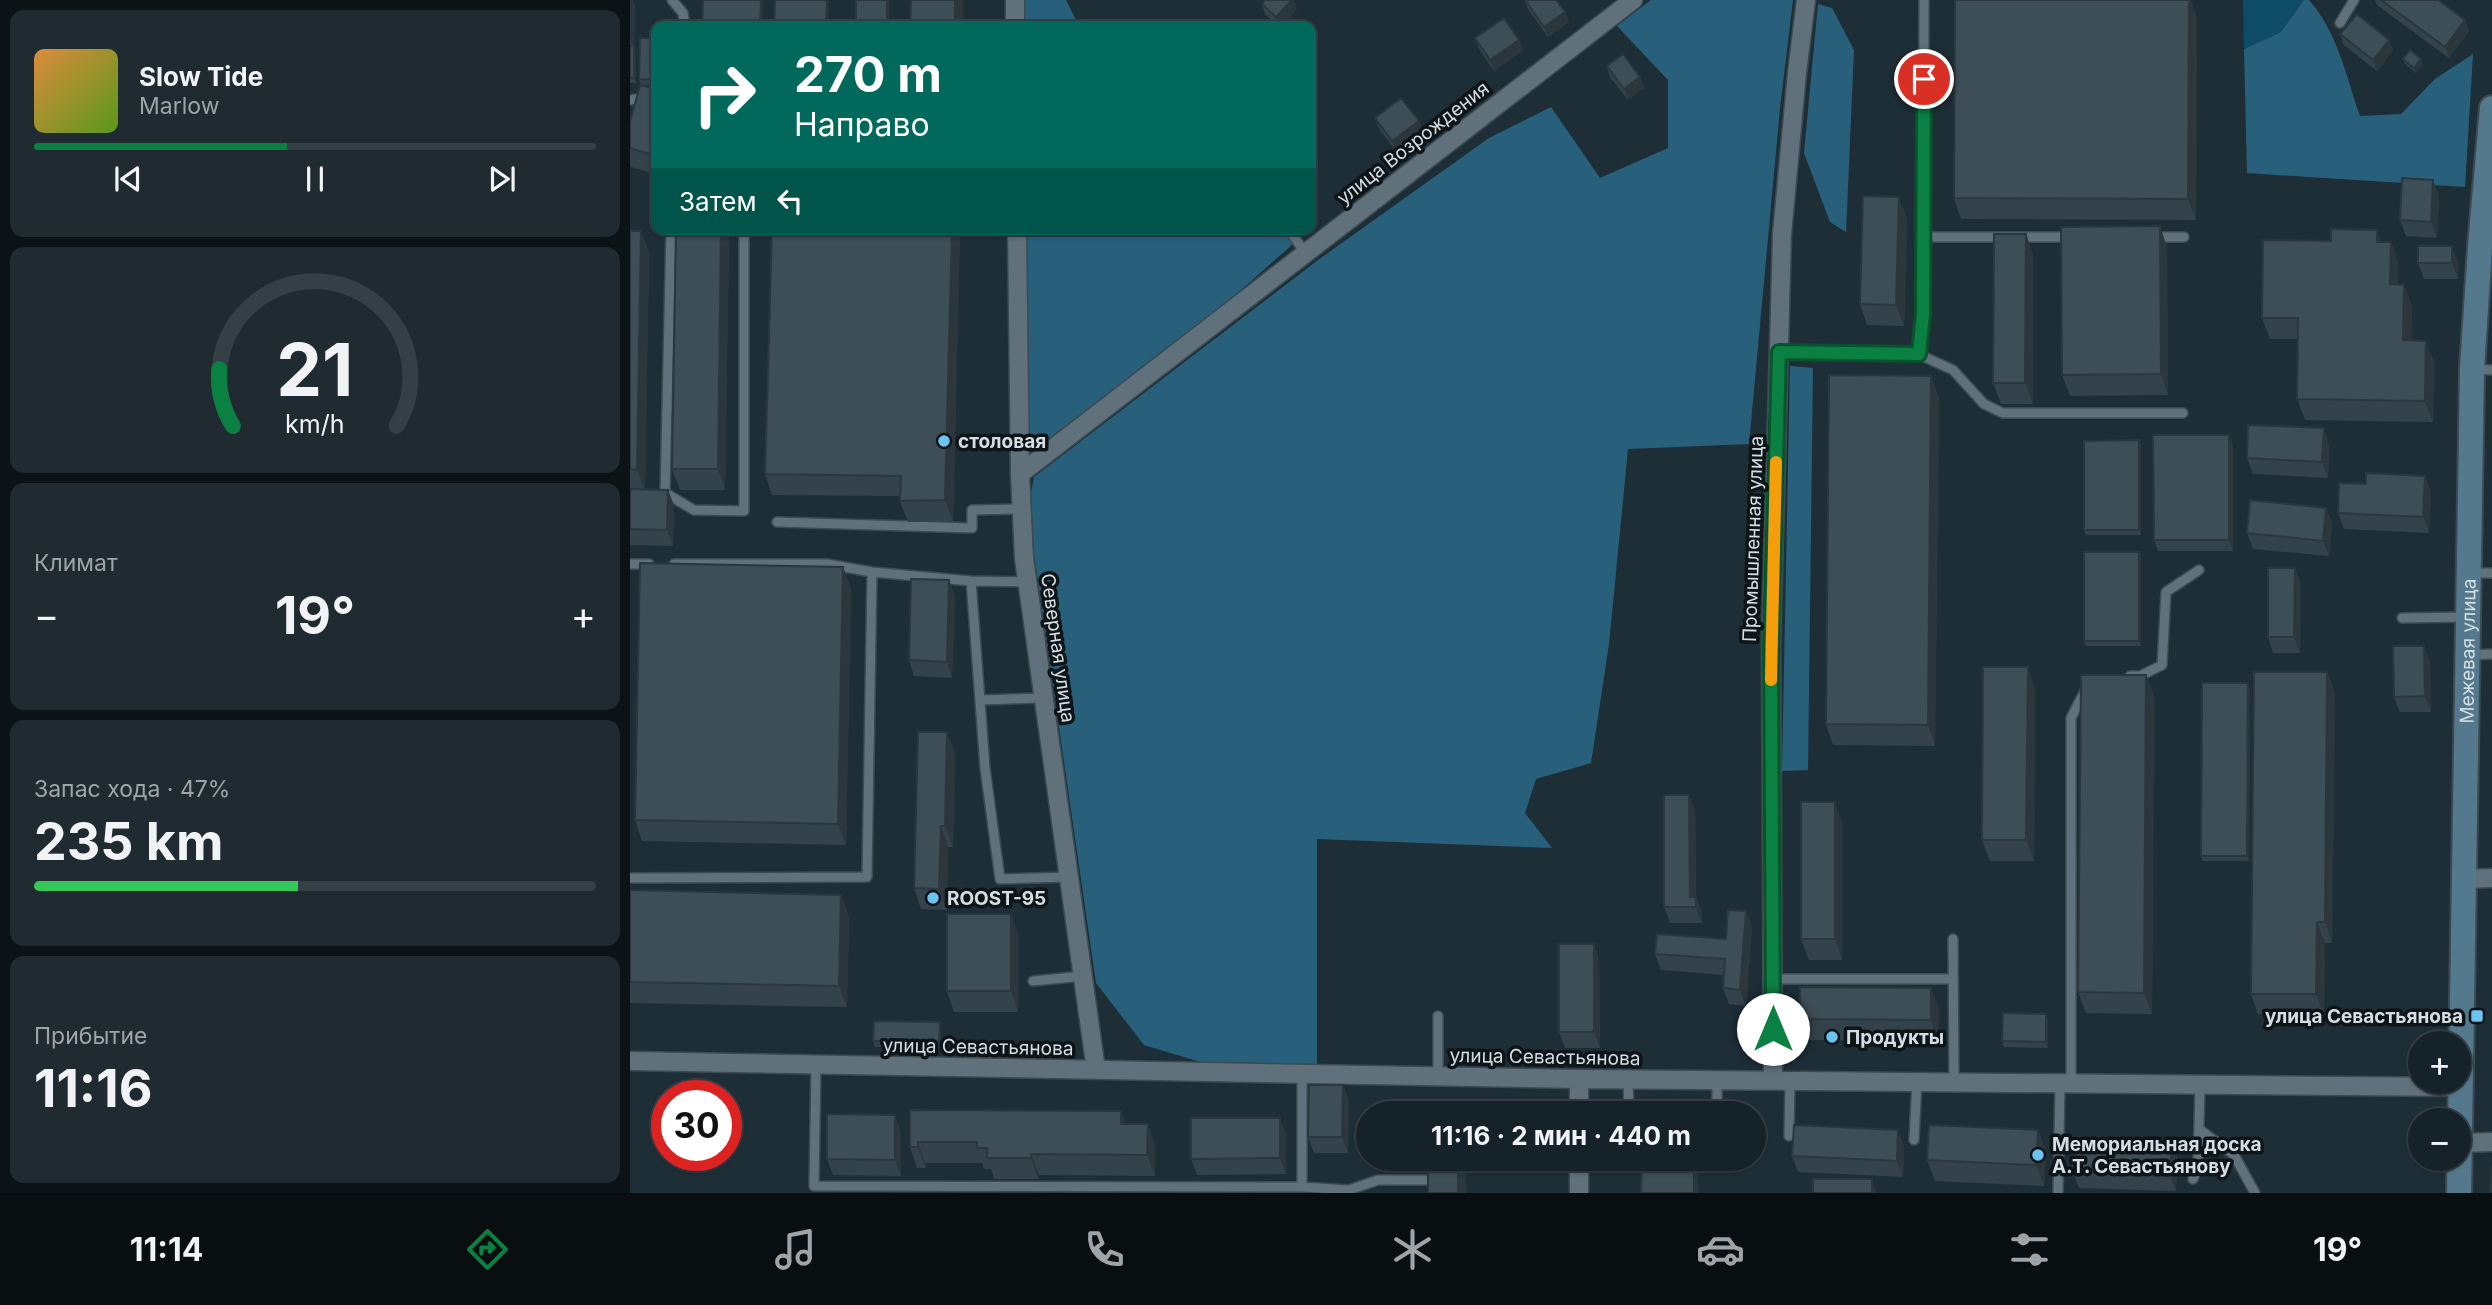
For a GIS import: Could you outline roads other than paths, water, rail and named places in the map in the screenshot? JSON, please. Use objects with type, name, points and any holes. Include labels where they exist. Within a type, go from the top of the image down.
[{"type":"street","points":[[1015,0],[1015,21]]},
{"type":"street","name":"улица Возрождения","points":[[1020,474],[1633,0]]},
{"type":"street","name":"Промышленная улица","points":[[1782,1080],[1773,979],[1771,643],[1783,234],[1806,0]]},
{"type":"street","name":"Межевая улица","points":[[2461,1031],[2468,617],[2480,573],[2480,247],[2492,108]]},
{"type":"street","name":"Северная улица","points":[[1017,235],[1021,509],[1027,582],[1096,1070]]},
{"type":"street","points":[[2462,880],[2492,878]]},
{"type":"street","name":"улица Севастьянова","points":[[630,1061],[1438,1077],[2408,1086]]},
{"type":"street","points":[[1579,1079],[1579,1101]]},
{"type":"street","points":[[2471,1143],[2492,1142]]},
{"type":"street","points":[[1579,1171],[1579,1193]]},
{"type":"street","name":"Межевая улица","points":[[2459,1171],[2459,1193]]},
{"type":"lane","points":[[672,0],[683,13],[684,21]]},
{"type":"lane","points":[[1919,354],[1923,314],[1924,0]]},
{"type":"lane","points":[[2340,23],[2354,0]]},
{"type":"lane","points":[[630,100],[651,97]]},
{"type":"lane","points":[[671,235],[665,493],[694,510],[744,511],[744,235]]},
{"type":"lane","points":[[1293,235],[1305,253]]},
{"type":"lane","points":[[1924,237],[2088,237]]},
{"type":"lane","points":[[2143,237],[2184,237]]},
{"type":"lane","points":[[1779,352],[1919,354],[1953,370],[1984,404],[2003,413],[2183,413]]},
{"type":"lane","points":[[776,522],[972,528],[972,510],[1021,509]]},
{"type":"lane","points":[[630,564],[656,564]]},
{"type":"lane","points":[[669,564],[827,564],[872,572],[971,582],[1027,582]]},
{"type":"lane","points":[[2116,675],[2140,676],[2162,665],[2166,592],[2199,570]]},
{"type":"lane","points":[[630,878],[867,877],[872,572]]},
{"type":"lane","points":[[971,582],[985,768],[1000,879],[1069,877]]},
{"type":"lane","points":[[2402,618],[2468,617]]},
{"type":"lane","points":[[2467,655],[2492,654]]},
{"type":"lane","points":[[2058,1193],[2065,1083],[2071,718],[2086,688],[2095,682]]},
{"type":"lane","points":[[981,700],[1043,698]]},
{"type":"lane","points":[[1953,939],[1954,1082]]},
{"type":"lane","points":[[1033,981],[1083,976]]},
{"type":"lane","points":[[1773,979],[1953,979]]},
{"type":"lane","points":[[1438,1016],[1438,1077]]},
{"type":"lane","points":[[816,1065],[814,1186],[1302,1187],[1319,1190],[1349,1189],[1378,1180],[1426,1180]]},
{"type":"lane","points":[[1302,1074],[1302,1187]]},
{"type":"lane","points":[[1629,1079],[1629,1101]]},
{"type":"lane","points":[[1717,1079],[1717,1101]]},
{"type":"lane","points":[[1782,1080],[1789,1136]]},
{"type":"lane","points":[[1914,1140],[1917,1081]]},
{"type":"lane","points":[[2193,1179],[2198,1165],[2200,1084]]},
{"type":"lane","points":[[2199,1129],[2234,1155],[2255,1193]]},
{"type":"place","name":"столовая","points":[[944,441]]},
{"type":"place","name":"ROOST-95","points":[[933,898]]},
{"type":"place","name":"улица Севастьянова","points":[[2477,1016]]},
{"type":"place","name":"Продукты","points":[[1832,1037]]},
{"type":"place","name":"Мемориальная доска А.Т. Севастьянову","points":[[2038,1155]]}]
